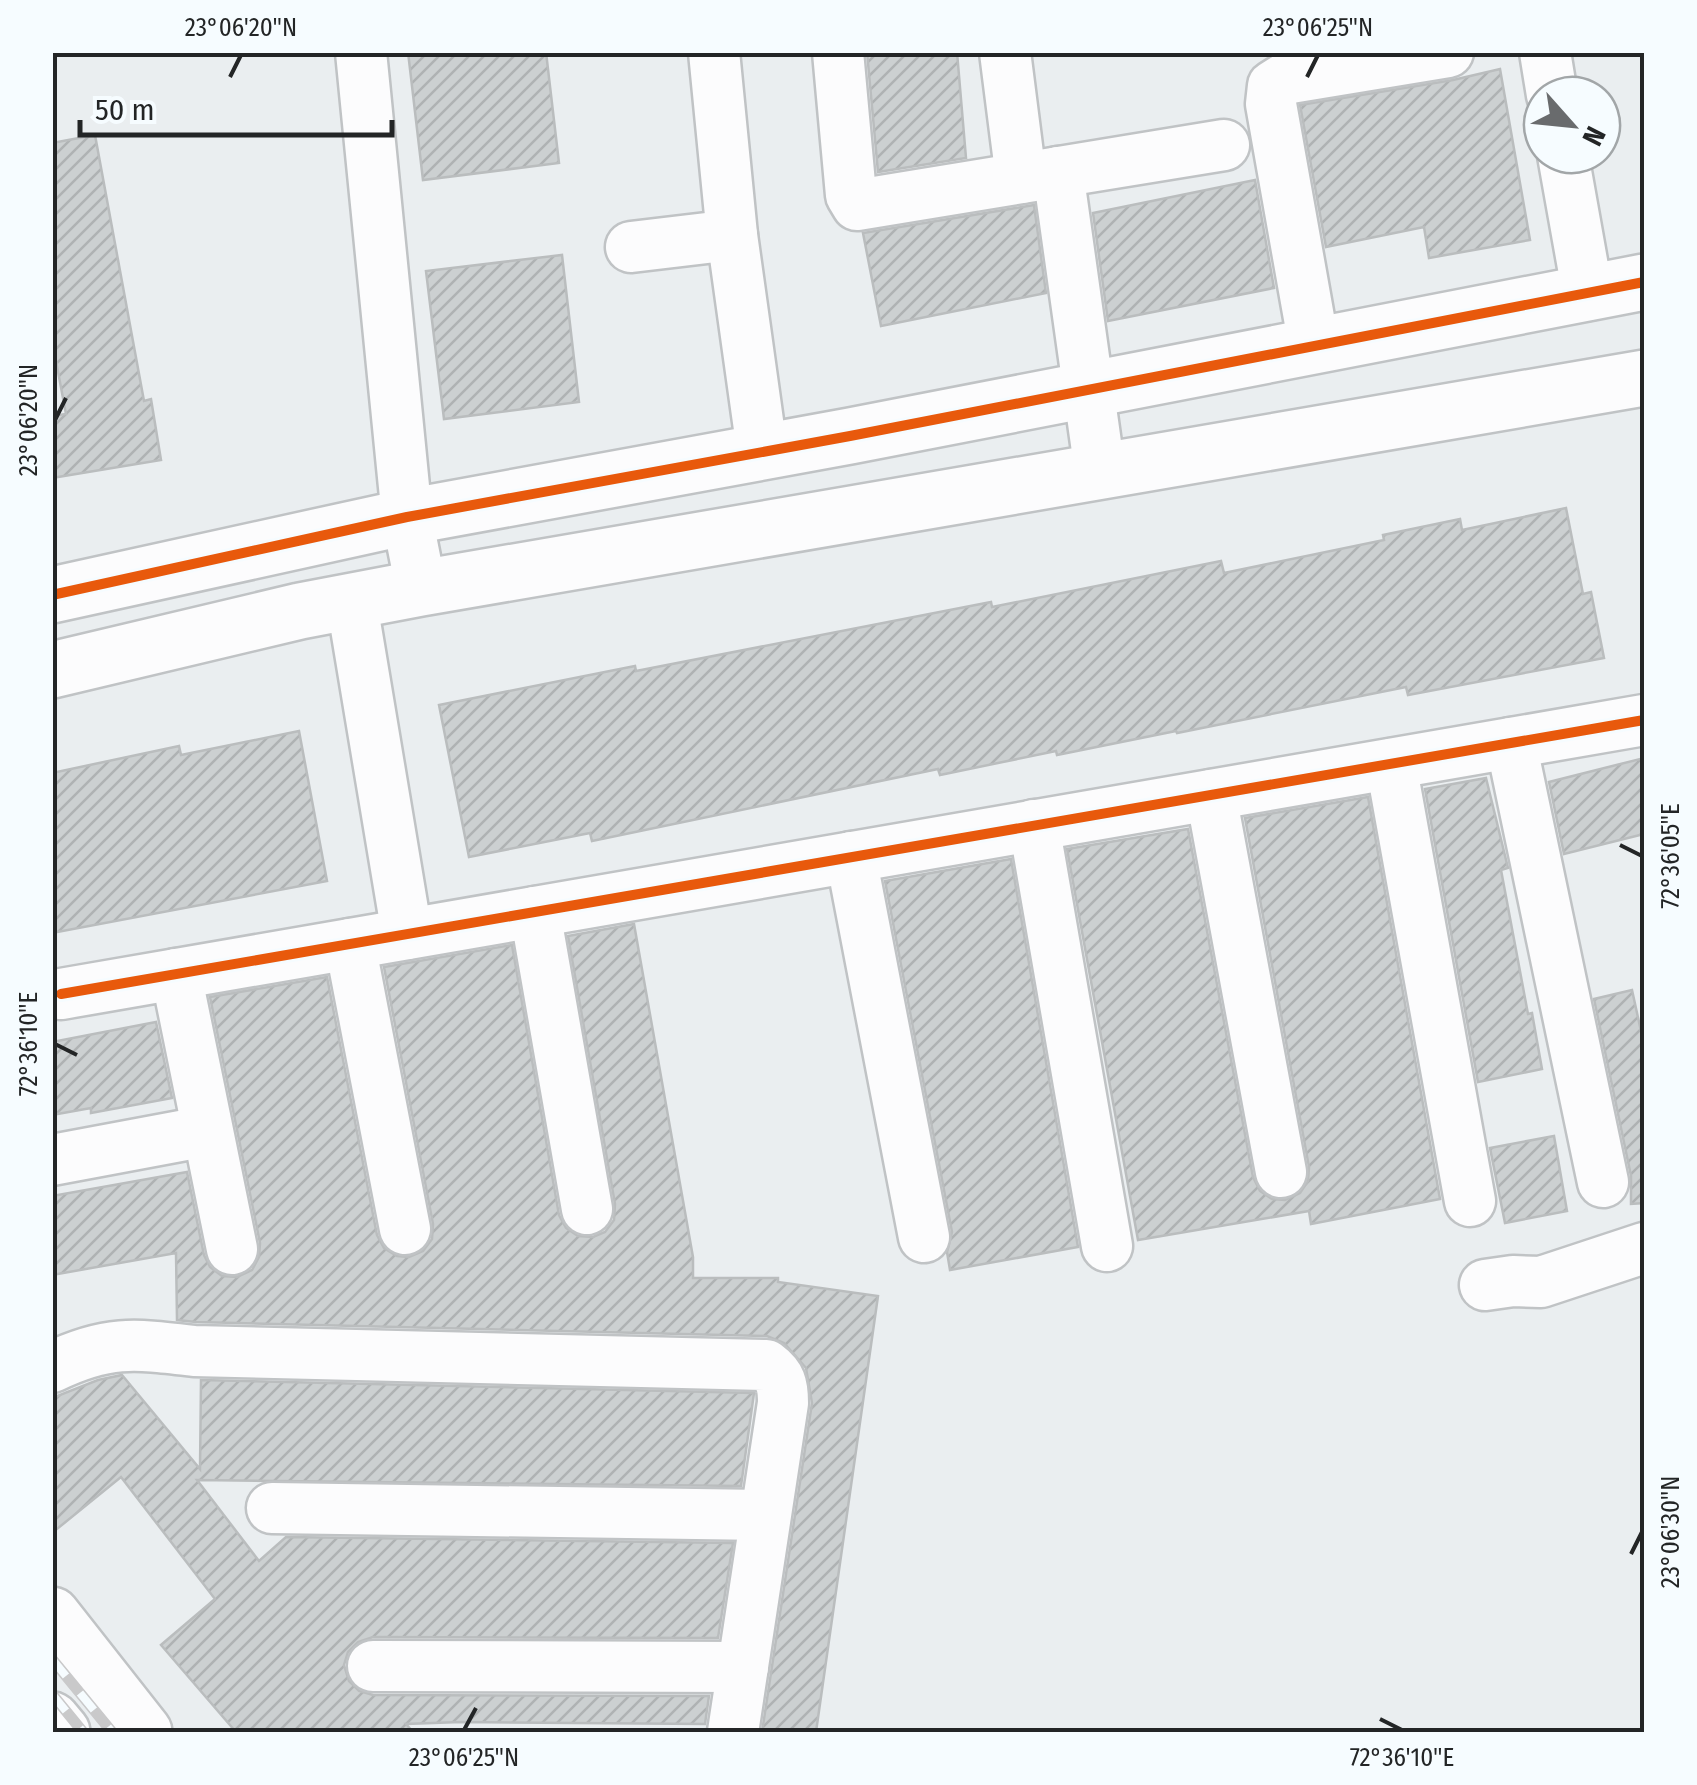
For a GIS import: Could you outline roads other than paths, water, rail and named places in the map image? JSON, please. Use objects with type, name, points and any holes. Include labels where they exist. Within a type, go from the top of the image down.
[{"type":"street","points":[[361,52],[407,517],[421,588]]},
{"type":"street","points":[[714,52],[732,235],[762,450]]},
{"type":"street","points":[[838,52],[851,194],[858,205],[1224,145]]},
{"type":"street","points":[[1005,52],[1039,175],[1100,472]]},
{"type":"street","points":[[1314,346],[1271,104],[1273,86],[1284,79],[1448,52]]},
{"type":"street","points":[[1567,175],[1588,295]]},
{"type":"street","points":[[631,246],[732,235]]},
{"type":"street","points":[[52,595],[407,517],[1644,282]]},
{"type":"street","points":[[52,670],[421,588],[1100,472],[1643,387]]},
{"type":"street","points":[[352,604],[407,934]]},
{"type":"street","points":[[62,994],[1644,720]]},
{"type":"street","points":[[1512,742],[1603,1182]]},
{"type":"street","points":[[1391,764],[1470,1201]]},
{"type":"street","points":[[1211,795],[1281,1172]]},
{"type":"street","points":[[1034,825],[1107,1246]]},
{"type":"street","points":[[852,857],[924,1237]]},
{"type":"street","points":[[535,912],[587,1209]]},
{"type":"street","points":[[350,944],[406,1229]]},
{"type":"street","points":[[176,974],[232,1249]]},
{"type":"street","points":[[52,1160],[207,1132]]},
{"type":"street","points":[[1485,1285],[1541,1282],[1644,1248]]},
{"type":"street","points":[[52,1367],[85,1352],[118,1344],[194,1350],[766,1365],[778,1373],[784,1386],[733,1732]]},
{"type":"street","points":[[272,1508],[765,1515]]},
{"type":"street","points":[[57,1630],[144,1732]]},
{"type":"street","points":[[372,1666],[742,1668]]},
{"type":"street","points":[[52,1720],[62,1732]]},
{"type":"railway","points":[[52,1659],[112,1732]]},
{"type":"railway","points":[[52,1694],[83,1732]]}]
